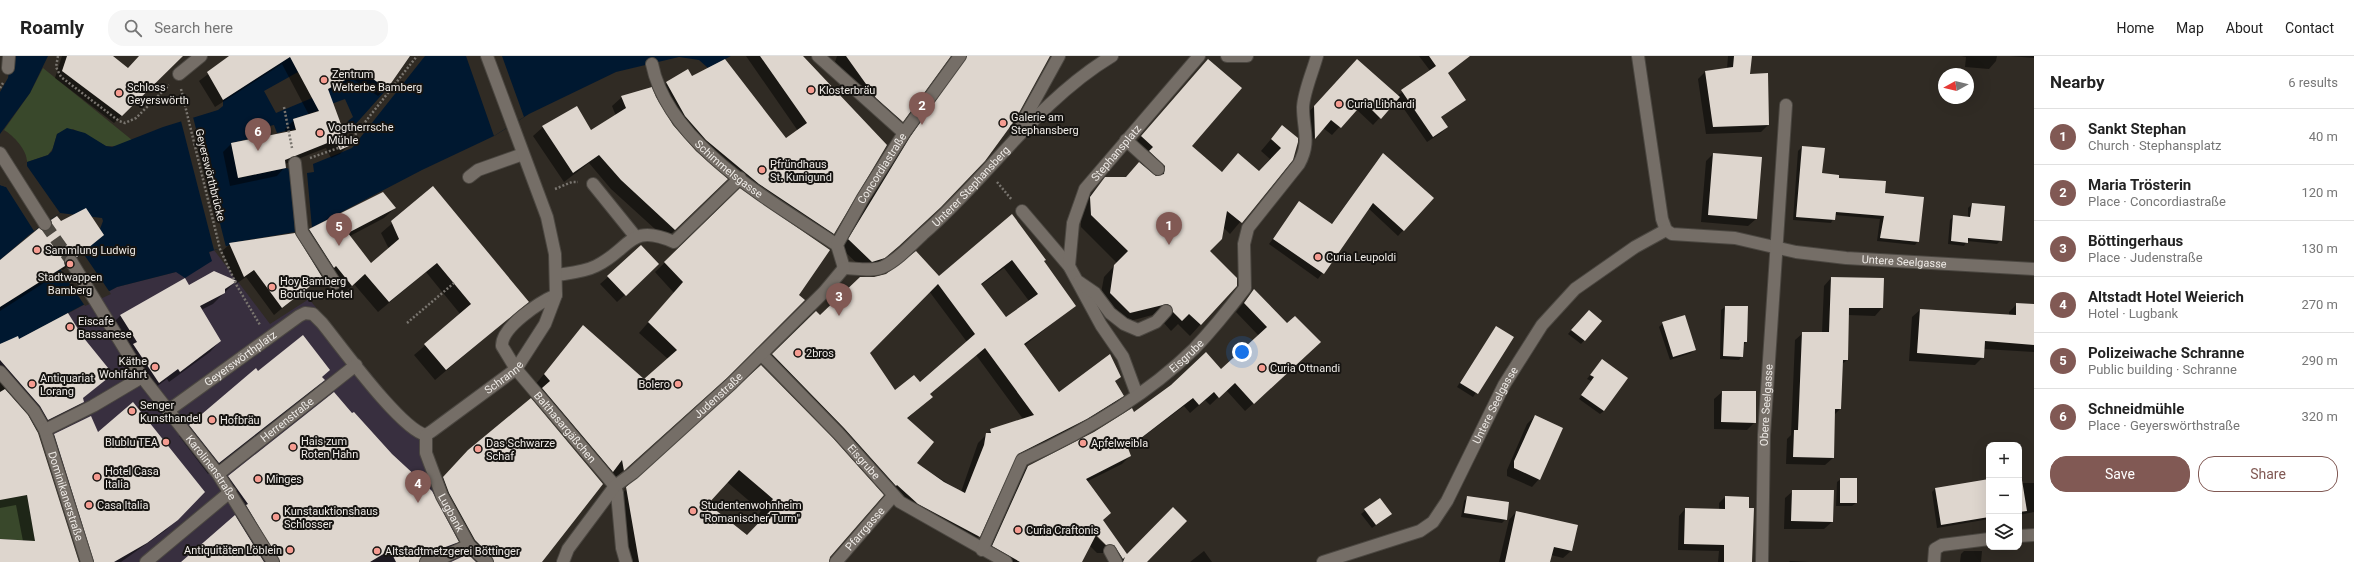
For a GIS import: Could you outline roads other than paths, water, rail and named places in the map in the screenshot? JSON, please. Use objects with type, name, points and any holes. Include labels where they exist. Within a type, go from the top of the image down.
[{"type":"street","points":[[179,74],[201,56]]},
{"type":"street","name":"Schranne","points":[[426,435],[516,369],[545,324],[556,295],[557,275],[553,237],[487,56]]},
{"type":"street","points":[[818,56],[904,133]]},
{"type":"street","name":"Concordiastraße","points":[[837,245],[863,198],[904,133],[960,56]]},
{"type":"street","name":"Unterer Stephansberg","points":[[844,268],[870,269],[882,267],[893,260],[943,217],[1021,132],[1022,123],[1059,56]]},
{"type":"street","points":[[1021,132],[1084,75],[1112,56]]},
{"type":"street","name":"Stephansplatz","points":[[1069,266],[1073,222],[1085,189],[1200,56]]},
{"type":"street","points":[[1226,56],[1247,56]]},
{"type":"street","name":"Eisgrube","points":[[982,550],[1022,460],[1079,432],[1109,415],[1137,395],[1192,350],[1245,288],[1244,244],[1248,228],[1299,164],[1305,154],[1307,143],[1303,106],[1317,56]]},
{"type":"street","points":[[1638,56],[1666,230]]},
{"type":"street","name":"Schimmelsgasse","points":[[652,64],[660,91],[676,118],[705,150],[740,178],[837,245]]},
{"type":"street","points":[[1775,248],[1786,105]]},
{"type":"street","points":[[1126,140],[1158,169]]},
{"type":"street","points":[[0,153],[45,224]]},
{"type":"street","points":[[469,177],[478,170],[523,154]]},
{"type":"street","points":[[296,168],[302,232],[335,283]]},
{"type":"street","points":[[557,275],[576,272],[596,266],[635,236],[658,235],[674,242],[740,178]]},
{"type":"street","points":[[592,184],[635,236]]},
{"type":"street","points":[[1022,211],[1069,266],[1101,325],[1123,356],[1137,395]]},
{"type":"street","name":"Untere Seelgasse","points":[[1325,561],[1420,531],[1433,522],[1448,501],[1504,385],[1542,325],[1576,289],[1634,247],[1666,230],[1672,234],[1734,238],[1775,248],[1846,258],[2034,269]]},
{"type":"street","points":[[837,245],[844,268]]},
{"type":"street","name":"Obere Seelgasse","points":[[1762,562],[1764,435],[1775,280],[1775,248]]},
{"type":"street","name":"Karolinenstraße","points":[[71,262],[96,300],[142,377],[218,474],[273,562]]},
{"type":"street","name":"Judenstraße","points":[[563,562],[568,549],[614,486],[633,473],[762,354],[824,292],[844,268]]},
{"type":"street","points":[[1076,280],[1095,293],[1110,313],[1124,324],[1138,330],[1156,322],[1166,311]]},
{"type":"street","name":"Balthasargäßchen","points":[[556,295],[536,304],[512,326],[501,342],[503,352],[614,486]]},
{"type":"street","name":"Geyerswörthplatz","points":[[169,410],[267,337],[305,313],[313,314],[356,365]]},
{"type":"street","name":"Eisgrube","points":[[762,354],[838,432],[893,496],[982,550],[1006,562]]},
{"type":"street","points":[[356,365],[414,430],[426,435]]},
{"type":"street","name":"Herrenstraße","points":[[218,474],[356,365]]},
{"type":"street","name":"Dominikanerstraße","points":[[0,372],[34,411],[45,430],[87,562]]},
{"type":"street","points":[[45,430],[92,406],[142,377]]},
{"type":"street","name":"Lugbank","points":[[426,435],[426,453],[442,496],[469,545],[444,557],[426,562]]},
{"type":"street","points":[[614,486],[617,493],[622,548],[626,562]]},
{"type":"street","points":[[146,562],[230,492]]},
{"type":"street","name":"Pfarrgasse","points":[[836,562],[893,496]]},
{"type":"street","points":[[2022,536],[2034,535]]},
{"type":"street","points":[[1934,562],[1935,549],[1942,545],[1986,539]]},
{"type":"street","points":[[469,545],[487,562]]},
{"type":"water","points":[[12,56],[48,56],[30,93],[0,134],[0,92],[8,78]]},
{"type":"water","points":[[290,56],[298,72],[264,91],[276,113],[312,98],[362,71],[388,89],[410,56],[731,56],[708,68],[699,60],[679,57],[616,72],[529,114],[494,136],[422,170],[307,230],[230,243],[230,245],[209,252],[212,261],[185,278],[176,272],[117,287],[19,339],[18,337],[0,344],[0,307],[55,273],[104,235],[100,229],[103,221],[102,218],[60,213],[29,235],[0,260],[0,185],[6,187],[27,162],[48,155],[52,151],[57,134],[67,128],[85,133],[106,146],[112,147],[163,127],[218,110],[223,106],[223,100]],"holes":[[[345,99],[353,117],[348,121],[351,128],[345,136],[284,160],[286,168],[239,178],[231,143],[257,137],[255,129],[274,125],[277,133],[295,129],[293,119],[323,109],[323,107]]]},
{"type":"tunnel","points":[[45,224],[71,261]]},
{"type":"place","name":"Zentrum Welterbe Bamberg","points":[[324,80]]},
{"type":"place","name":"Klosterbräu","points":[[811,90]]},
{"type":"place","name":"Schloss Geyerswörth","points":[[119,93]]},
{"type":"place","name":"Curia Libhardi","points":[[1339,104]]},
{"type":"place","name":"Galerie am Stephansberg","points":[[1003,123]]},
{"type":"place","name":"Maria Trösterin","points":[[922,125]]},
{"type":"place","name":"Vogtherrsche Mühle","points":[[320,133]]},
{"type":"place","name":"Schneidmühle","points":[[258,151]]},
{"type":"place","name":"Pfründhaus St. Kunigund","points":[[762,170]]},
{"type":"place","name":"Sankt Stephan","points":[[1169,245]]},
{"type":"place","name":"Polizeiwache Schranne","points":[[339,246]]},
{"type":"place","name":"Sammlung Ludwig","points":[[37,250]]},
{"type":"place","name":"Curia Leupoldi","points":[[1318,257]]},
{"type":"place","name":"Stadtwappen Bamberg","points":[[70,264]]},
{"type":"place","name":"Hoy Bamberg Boutique Hotel","points":[[272,287]]},
{"type":"place","name":"Böttingerhaus","points":[[839,316]]},
{"type":"place","name":"Eiscafe Bassanese","points":[[70,327]]},
{"type":"place","name":"2bros","points":[[798,353]]},
{"type":"place","name":"Käthe Wohlfahrt","points":[[155,367]]},
{"type":"place","name":"Curia Ottnandi","points":[[1262,368]]},
{"type":"place","name":"Antiquariat Lorang","points":[[32,384]]},
{"type":"place","name":"Bolero","points":[[678,384]]},
{"type":"place","name":"Senger Kunsthandel","points":[[132,411]]},
{"type":"place","name":"Hofbräu","points":[[212,420]]},
{"type":"place","name":"Blublu TEA","points":[[166,442]]},
{"type":"place","name":"Apfelweibla","points":[[1083,443]]},
{"type":"place","name":"Hais zum Roten Hahn","points":[[293,447]]},
{"type":"place","name":"Das Schwarze Schaf","points":[[478,449]]},
{"type":"place","name":"Hotel Casa Italia","points":[[97,477]]},
{"type":"place","name":"Minges","points":[[258,479]]},
{"type":"place","name":"Altstadt Hotel Weierich","points":[[418,503]]},
{"type":"place","name":"Casa Italia","points":[[89,505]]},
{"type":"place","name":"Studentenwohnheim \"Romanischer Turm\"","points":[[693,511]]},
{"type":"place","name":"Kunstauktionshaus Schlosser","points":[[276,517]]},
{"type":"place","name":"Curia Craftonis","points":[[1018,530]]},
{"type":"place","name":"Antiquitäten Löblein","points":[[290,550]]},
{"type":"place","name":"Altstadtmetzgerei Böttinger","points":[[377,551]]}]
